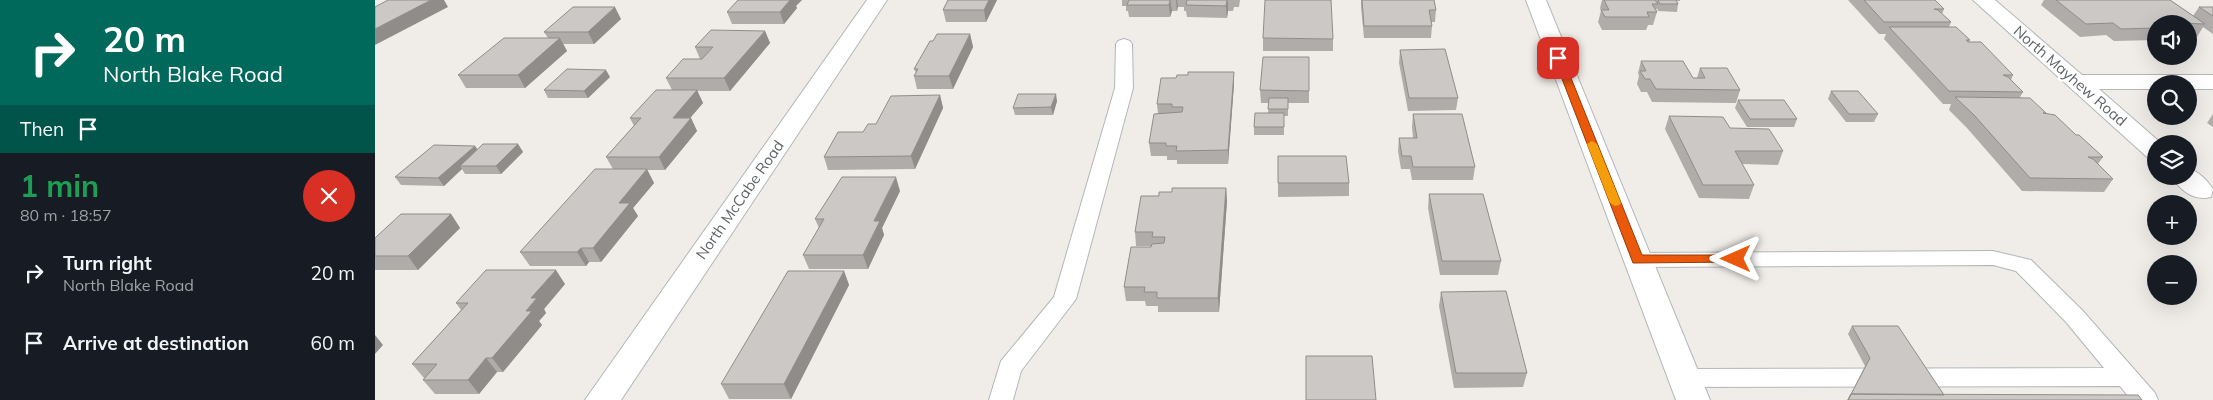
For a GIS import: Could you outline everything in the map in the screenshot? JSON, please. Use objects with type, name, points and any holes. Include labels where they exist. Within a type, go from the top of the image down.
[{"type":"street","name":"North McCabe Road","points":[[603,400],[877,0]]},
{"type":"street","points":[[1536,0],[1688,389]]},
{"type":"street","name":"North Mayhew Road","points":[[1983,0],[2147,144]]},
{"type":"street","points":[[2076,82],[2213,82]]},
{"type":"lane","points":[[1001,400],[1010,368],[1065,299],[1124,88],[1124,44]]},
{"type":"lane","points":[[1637,260],[1993,258],[2023,265],[2074,316],[2145,400]]},
{"type":"lane","points":[[1688,389],[2126,377]]},
{"type":"building","points":[[388,0],[431,0],[375,29],[375,7]]},
{"type":"building","points":[[738,0],[790,0],[780,12],[727,12]]},
{"type":"building","points":[[948,0],[989,0],[984,10],[943,10]]},
{"type":"building","points":[[1129,0],[1170,0],[1169,5],[1127,5]]},
{"type":"building","points":[[1187,0],[1227,0],[1226,6],[1186,5]]},
{"type":"building","points":[[1265,0],[1331,0],[1333,39],[1263,38]]},
{"type":"building","points":[[1362,0],[1434,0],[1436,10],[1429,10],[1432,26],[1364,26]]},
{"type":"building","points":[[1604,0],[1655,0],[1658,4],[1652,4],[1657,12],[1647,12],[1649,17],[1605,17],[1601,10],[1609,10]]},
{"type":"building","points":[[1658,0],[1676,0],[1678,4],[1660,4]]},
{"type":"building","points":[[1864,0],[1935,0],[1944,9],[1934,9],[1938,10],[1951,22],[1884,22]]},
{"type":"building","points":[[2056,0],[2170,0],[2192,15],[2147,15],[2147,28],[2121,29],[2113,23],[2086,24]]},
{"type":"building","points":[[573,7],[615,7],[588,32],[544,32]]},
{"type":"building","points":[[2199,7],[2213,7],[2213,16]]},
{"type":"building","points":[[2197,19],[2205,24],[2197,24]]},
{"type":"building","points":[[1889,27],[1956,27],[1970,40],[1966,40],[1968,42],[1981,42],[2013,75],[2003,75],[2008,77],[2023,92],[1949,91]]},
{"type":"building","points":[[711,30],[765,31],[724,78],[666,78],[683,59],[702,59],[713,47],[695,47]]},
{"type":"building","points":[[937,34],[970,34],[949,76],[914,76],[918,69],[914,69],[930,41],[933,41]]},
{"type":"building","points":[[504,38],[560,38],[518,75],[458,75]]},
{"type":"building","points":[[1445,49],[1458,98],[1409,98],[1400,50]]},
{"type":"building","points":[[1263,57],[1309,57],[1309,91],[1260,90]]},
{"type":"building","points":[[1641,61],[1683,61],[1693,78],[1705,78],[1700,68],[1727,68],[1740,90],[1656,89],[1650,79],[1645,79],[1640,71],[1646,71]]},
{"type":"building","points":[[567,69],[606,70],[584,91],[544,90]]},
{"type":"building","points":[[1188,72],[1234,72],[1228,150],[1176,151],[1177,146],[1166,146],[1166,143],[1149,143],[1154,114],[1182,112],[1183,107],[1172,107],[1172,104],[1157,104],[1161,78],[1176,78],[1177,75],[1188,75]]},
{"type":"building","points":[[656,90],[697,90],[673,118],[691,118],[659,157],[606,157],[641,118],[630,118]]},
{"type":"building","points":[[1831,91],[1858,91],[1878,114],[1849,114]]},
{"type":"building","points":[[1018,94],[1056,94],[1051,107],[1013,108]]},
{"type":"building","points":[[940,95],[911,156],[824,157],[838,132],[863,132],[868,124],[876,124],[891,96]]},
{"type":"building","points":[[1955,97],[2030,98],[2046,113],[2043,113],[2055,115],[2103,157],[2088,157],[2093,159],[2113,179],[2030,178],[1974,115]]},
{"type":"building","points":[[1269,98],[1288,98],[1288,109],[1268,109]]},
{"type":"building","points":[[1738,100],[1784,100],[1797,119],[1750,119]]},
{"type":"building","points":[[1255,113],[1284,113],[1284,127],[1254,127]]},
{"type":"building","points":[[1413,114],[1462,114],[1475,167],[1413,167],[1411,156],[1402,156],[1399,138],[1417,138]]},
{"type":"building","points":[[1669,116],[1723,117],[1730,128],[1769,129],[1783,151],[1735,151],[1754,185],[1703,185]]},
{"type":"building","points":[[483,144],[518,144],[496,166],[460,166]]},
{"type":"building","points":[[434,145],[475,146],[438,178],[395,177]]},
{"type":"building","points":[[1278,156],[1346,156],[1349,183],[1278,183]]},
{"type":"building","points":[[595,169],[647,169],[619,203],[630,203],[593,248],[581,248],[577,252],[520,252]]},
{"type":"building","points":[[842,177],[896,177],[874,221],[880,221],[863,255],[803,255],[824,219],[815,219]]},
{"type":"building","points":[[1172,188],[1226,188],[1218,298],[1157,298],[1157,292],[1144,292],[1145,287],[1124,287],[1131,247],[1151,247],[1152,244],[1164,243],[1165,237],[1152,237],[1153,232],[1135,232],[1141,196],[1159,196],[1159,192],[1172,192]]},
{"type":"building","points":[[1429,194],[1483,194],[1501,261],[1442,261]]},
{"type":"building","points":[[401,214],[451,214],[408,256],[375,256],[375,238]]},
{"type":"building","points":[[486,270],[556,270],[531,298],[537,298],[526,311],[532,311],[492,358],[486,358],[468,380],[423,380],[437,364],[412,364],[468,303],[456,303]]},
{"type":"building","points":[[788,271],[844,271],[784,384],[721,384]]},
{"type":"building","points":[[1506,291],[1527,373],[1456,373],[1441,292]]},
{"type":"building","points":[[1852,326],[1898,326],[1944,395],[1851,394],[1870,358]]},
{"type":"building","points":[[1306,356],[1372,356],[1376,400],[1306,400]]},
{"type":"building","points":[[1851,394],[2138,395],[2142,400],[1848,400]]},
{"type":"slow traffic","points":[[1592,144],[1615,203]]},
{"type":"route","points":[[1558,58],[1637,260],[1736,259]]}]
